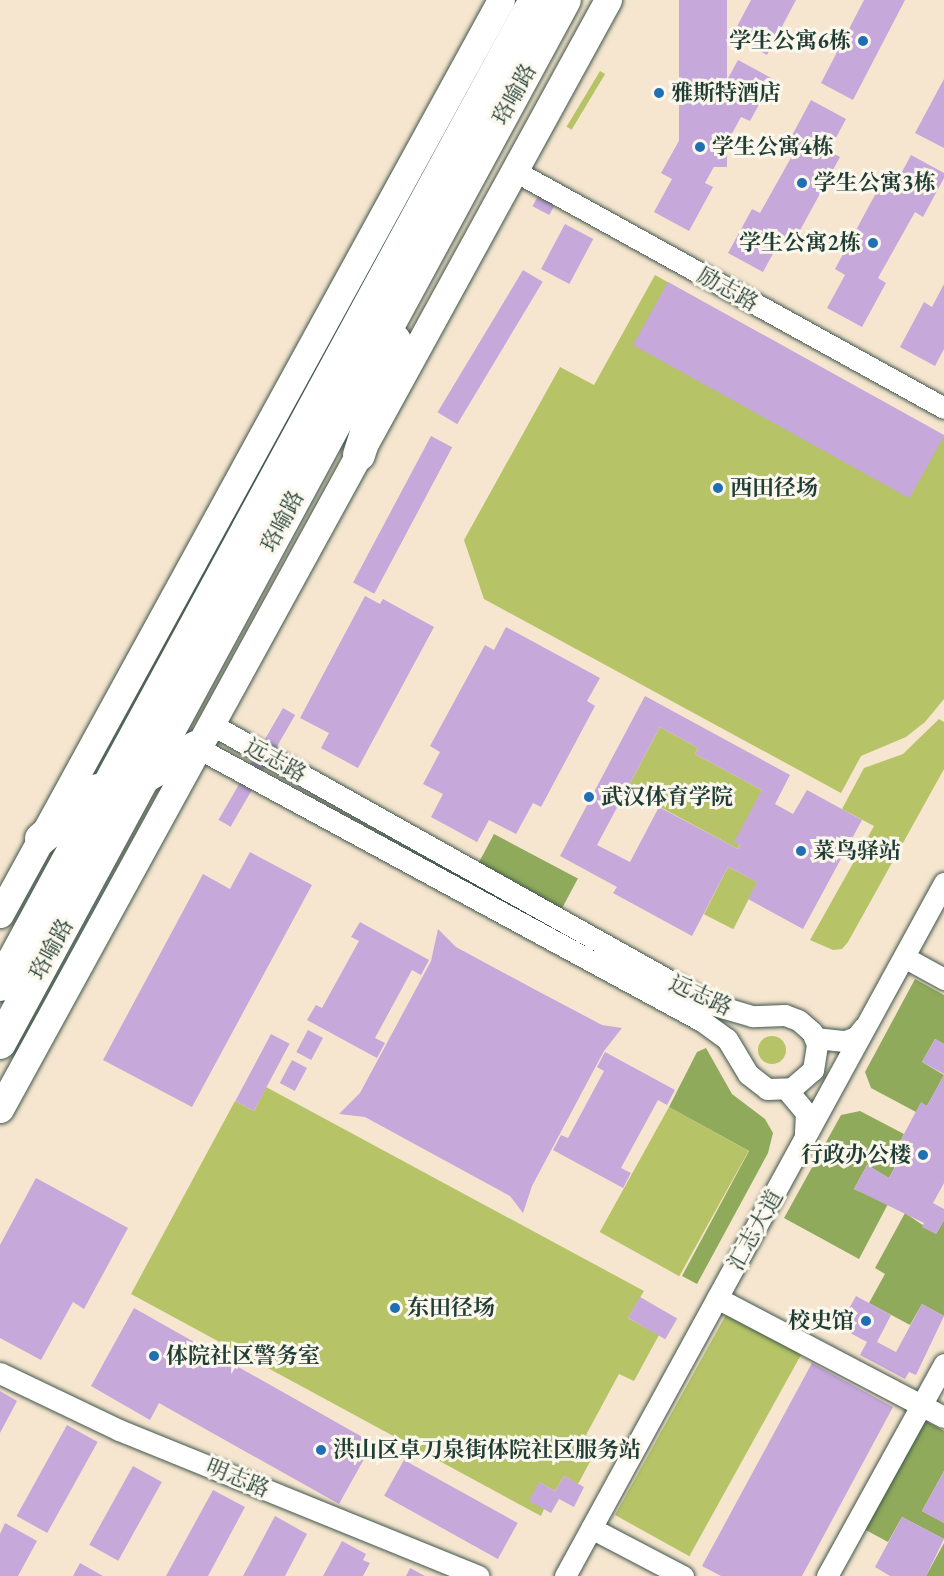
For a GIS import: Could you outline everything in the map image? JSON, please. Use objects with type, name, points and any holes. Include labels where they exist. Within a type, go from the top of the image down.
[{"type":"highway","name":"珞喻路","points":[[0,985],[535,0]]},
{"type":"highway","name":"珞喻路","points":[[0,1043],[565,0]]},
{"type":"highway","points":[[359,455],[420,266]]},
{"type":"highway","points":[[144,778],[202,735]]},
{"type":"highway","points":[[41,839],[112,778]]},
{"type":"main road","points":[[0,914],[501,0]]},
{"type":"main road","points":[[0,1109],[202,735],[359,455],[608,0]]},
{"type":"street","name":"励志路","points":[[513,170],[944,408]]},
{"type":"street","name":"远志路","points":[[202,735],[711,1004],[752,1016],[792,1017],[803,1023],[815,1038]]},
{"type":"street","name":"远志路","points":[[202,735],[702,1022],[734,1047],[753,1080],[767,1089],[787,1090]]},
{"type":"street","name":"汇志大道","points":[[565,1576],[944,883]]},
{"type":"street","points":[[904,957],[944,979]]},
{"type":"street","points":[[803,1141],[809,1123],[807,1113],[787,1090],[799,1085],[813,1070],[817,1051],[815,1038],[845,1041],[856,1037],[867,1025]]},
{"type":"street","points":[[717,1299],[944,1417]]},
{"type":"street","points":[[827,1576],[944,1364]]},
{"type":"street","name":"明志路","points":[[0,1373],[119,1430],[479,1576]]},
{"type":"street","points":[[591,1528],[683,1576]]},
{"type":"green space","points":[[600,71],[605,74],[572,130],[567,127]]},
{"type":"green space","name":"西田径场","points":[[655,275],[944,436],[944,699],[925,722],[906,737],[861,756],[841,793],[484,599],[464,540],[560,367],[594,385]]},
{"type":"green space","points":[[939,719],[944,722],[944,769],[848,942],[842,949],[833,950],[810,940],[874,826],[842,809],[864,768],[903,754]]},
{"type":"green space","points":[[660,727],[698,748],[695,754],[762,790],[738,849],[627,789]]},
{"type":"green space","points":[[494,834],[578,879],[562,909],[478,864]]},
{"type":"green space","points":[[728,867],[757,882],[733,929],[704,914]]},
{"type":"green space","points":[[915,979],[944,995],[944,1044],[935,1039],[922,1062],[944,1075],[927,1106],[921,1103],[916,1112],[871,1088],[865,1072]]},
{"type":"green space","points":[[772,1036],[782,1040],[786,1050],[782,1060],[772,1064],[762,1060],[758,1050],[762,1040]]},
{"type":"green space","points":[[706,1048],[732,1094],[765,1119],[773,1133],[768,1153],[697,1284],[682,1276],[749,1151],[669,1107],[697,1052]]},
{"type":"green space","name":"东田径场","points":[[266,1087],[644,1291],[628,1318],[659,1335],[634,1381],[619,1374],[586,1435],[600,1443],[578,1484],[564,1476],[555,1491],[539,1482],[544,1509],[541,1516],[131,1294],[235,1101],[254,1111]]},
{"type":"green space","points":[[669,1107],[749,1151],[679,1276],[600,1232]]},
{"type":"green space","points":[[860,1111],[904,1134],[900,1142],[906,1146],[889,1178],[867,1165],[854,1189],[888,1204],[859,1259],[784,1218],[841,1115]]},
{"type":"green space","points":[[905,1213],[936,1234],[944,1220],[944,1316],[922,1304],[910,1325],[869,1303],[885,1274],[875,1268]]},
{"type":"green space","points":[[727,1313],[801,1354],[689,1556],[615,1515]]},
{"type":"green space","points":[[922,1419],[944,1431],[944,1471],[922,1511],[944,1523],[944,1539],[902,1517],[888,1542],[862,1528]]},
{"type":"green space","points":[[944,1543],[944,1576],[926,1576]]},
{"type":"building","points":[[679,0],[727,0],[727,167],[679,167]]},
{"type":"building","name":"学生公寓6栋","points":[[751,0],[796,0],[767,55],[732,36]]},
{"type":"building","name":"学生公寓6栋","points":[[864,0],[905,0],[853,100],[821,83]]},
{"type":"building","name":"学生公寓4栋","points":[[738,60],[773,79],[750,121],[741,117],[705,183],[713,187],[689,231],[654,212],[672,179],[661,173],[710,85],[721,91]]},
{"type":"building","points":[[944,79],[944,148],[915,133]]},
{"type":"building","name":"学生公寓3栋","points":[[811,100],[846,119],[829,151],[840,157],[792,245],[781,239],[763,272],[728,253],[752,209],[760,213],[797,147],[788,143]]},
{"type":"building","name":"学生公寓2栋","points":[[911,155],[944,173],[944,178],[923,217],[915,212],[878,278],[886,283],[862,327],[827,308],[845,275],[835,269],[883,180],[894,187]]},
{"type":"building","points":[[540,192],[557,201],[549,215],[532,206]]},
{"type":"building","points":[[565,224],[593,239],[569,284],[541,269]]},
{"type":"building","points":[[523,270],[543,282],[457,424],[438,412]]},
{"type":"building","points":[[668,282],[944,435],[909,498],[633,345]]},
{"type":"building","points":[[944,284],[944,349],[935,366],[900,347],[924,302],[932,307]]},
{"type":"building","points":[[431,436],[452,447],[374,594],[353,583]]},
{"type":"building","points":[[365,596],[380,604],[383,599],[434,627],[358,768],[321,748],[329,733],[300,718]]},
{"type":"building","points":[[506,627],[600,678],[587,701],[595,706],[541,807],[533,803],[516,834],[489,820],[477,842],[431,817],[443,794],[423,784],[440,752],[430,746],[485,645],[494,650]]},
{"type":"building","points":[[645,696],[790,775],[775,804],[793,814],[807,790],[862,820],[803,929],[748,899],[757,882],[728,867],[692,936],[613,893],[617,887],[560,856]],"holes":[[[660,727],[698,748],[695,754],[762,790],[734,842],[740,845],[738,849],[659,807],[630,862],[597,845]]]},
{"type":"building","points":[[283,708],[295,715],[231,827],[218,820]]},
{"type":"building","points":[[250,852],[312,885],[192,1107],[103,1060],[203,874],[230,889]]},
{"type":"building","points":[[360,922],[429,960],[421,975],[412,970],[375,1038],[385,1043],[377,1058],[307,1020],[316,1005],[322,1008],[359,941],[351,937]]},
{"type":"building","points":[[438,929],[456,947],[532,988],[602,1025],[622,1028],[604,1051],[532,1186],[523,1213],[510,1196],[365,1117],[339,1114],[360,1093],[431,961]]},
{"type":"building","points":[[308,1030],[323,1038],[311,1060],[296,1052]]},
{"type":"building","points":[[271,1034],[290,1044],[254,1111],[235,1101]]},
{"type":"building","points":[[935,1039],[944,1044],[944,1074],[922,1062]]},
{"type":"building","points":[[605,1052],[675,1090],[667,1105],[658,1100],[621,1168],[631,1173],[623,1188],[553,1150],[561,1135],[568,1138],[604,1071],[597,1067]]},
{"type":"building","points":[[292,1060],[307,1068],[295,1091],[280,1083]]},
{"type":"building","name":"行政办公楼","points":[[944,1075],[944,1183],[933,1203],[944,1209],[944,1220],[936,1234],[922,1227],[924,1223],[854,1189],[867,1165],[889,1178],[906,1146],[900,1142],[921,1102],[927,1106]]},
{"type":"building","points":[[36,1178],[128,1228],[84,1309],[73,1302],[41,1360],[0,1338],[0,1245]]},
{"type":"building","points":[[856,1296],[891,1315],[877,1342],[896,1352],[922,1304],[944,1316],[916,1375],[909,1372],[905,1379],[860,1355],[867,1342],[839,1327]]},
{"type":"building","points":[[640,1297],[677,1318],[665,1339],[628,1318]]},
{"type":"building","points":[[134,1308],[373,1443],[339,1504],[159,1403],[150,1420],[91,1386]]},
{"type":"building","points":[[812,1363],[893,1407],[802,1576],[721,1576],[702,1566]]},
{"type":"building","points":[[0,1391],[17,1401],[0,1433]]},
{"type":"building","points":[[67,1425],[98,1442],[47,1533],[17,1516]]},
{"type":"building","points":[[404,1460],[518,1523],[498,1559],[384,1496]]},
{"type":"building","points":[[133,1466],[162,1482],[118,1561],[89,1545]]},
{"type":"building","points":[[944,1471],[944,1523],[922,1511]]},
{"type":"building","points":[[564,1476],[584,1487],[574,1507],[559,1499],[551,1513],[529,1501],[539,1482],[555,1491]]},
{"type":"building","points":[[213,1490],[245,1507],[208,1576],[166,1576]]},
{"type":"building","points":[[275,1516],[307,1534],[285,1576],[243,1576]]},
{"type":"building","points":[[902,1517],[944,1539],[926,1576],[890,1576],[875,1567]]},
{"type":"building","points":[[5,1523],[37,1541],[18,1576],[0,1576],[0,1534]]},
{"type":"building","points":[[342,1541],[366,1554],[363,1560],[370,1563],[363,1576],[323,1576]]},
{"type":"building","points":[[80,1563],[103,1576],[73,1576]]},
{"type":"building","points":[[410,1568],[425,1576],[406,1576]]},
{"type":"place","name":"学生公寓6栋","points":[[863,41]]},
{"type":"place","name":"雅斯特酒店","points":[[659,93]]},
{"type":"place","name":"学生公寓4栋","points":[[700,147]]},
{"type":"place","name":"学生公寓3栋","points":[[802,183]]},
{"type":"place","name":"学生公寓2栋","points":[[873,243]]},
{"type":"place","name":"西田径场","points":[[718,488]]},
{"type":"place","name":"武汉体育学院","points":[[589,797]]},
{"type":"place","name":"菜鸟驿站","points":[[801,851]]},
{"type":"place","name":"行政办公楼","points":[[923,1155]]},
{"type":"place","name":"东田径场","points":[[395,1308]]},
{"type":"place","name":"校史馆","points":[[866,1321]]},
{"type":"place","name":"体院社区警务室","points":[[154,1356]]},
{"type":"place","name":"洪山区卓刀泉街体院社区服务站","points":[[321,1450]]}]
